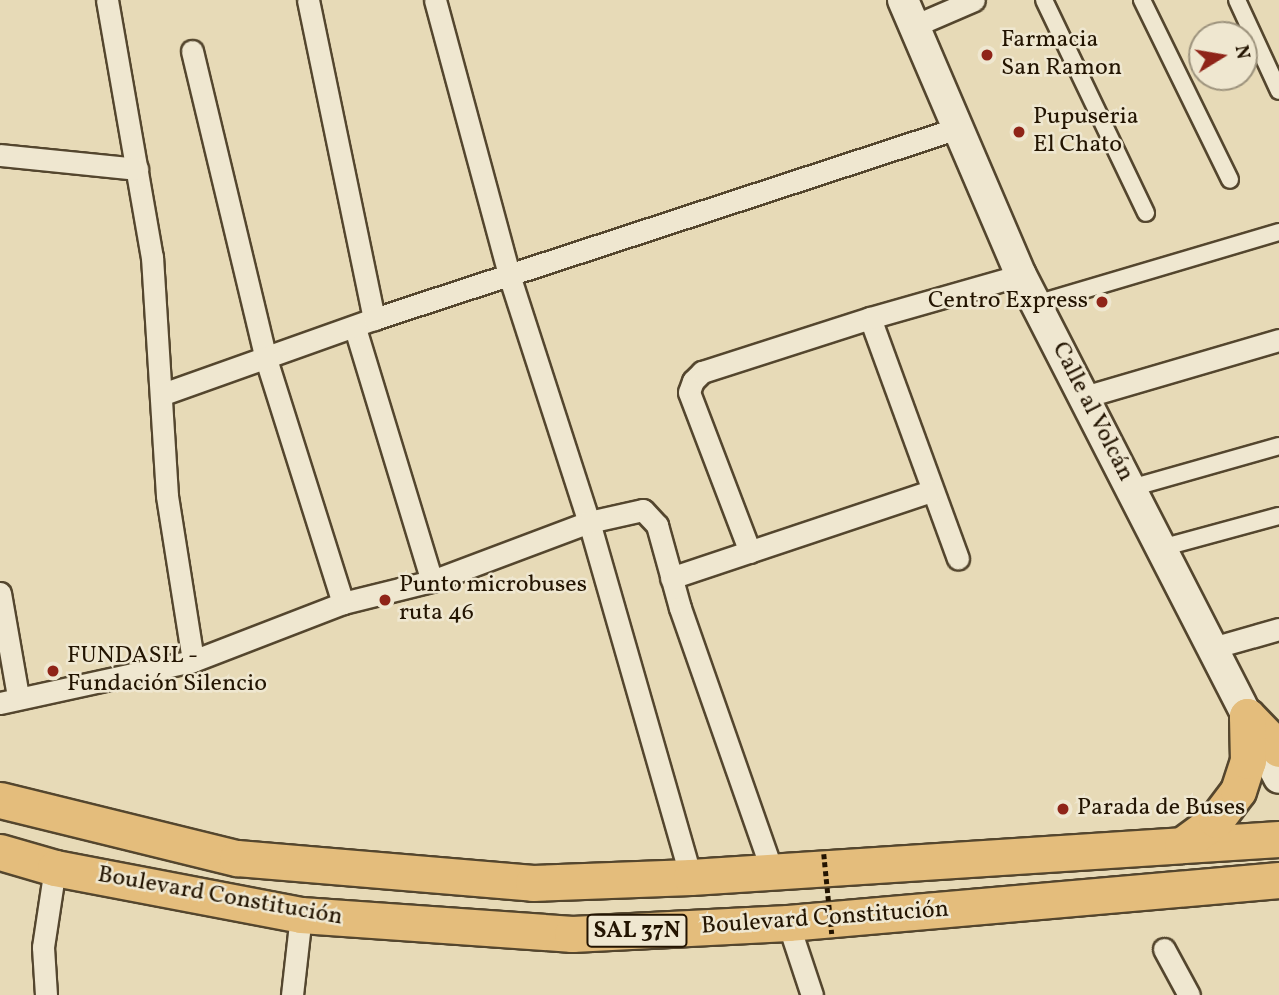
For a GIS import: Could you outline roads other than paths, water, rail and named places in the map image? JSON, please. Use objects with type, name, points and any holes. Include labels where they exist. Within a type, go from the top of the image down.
[{"type":"highway","points":[[1247,716],[1279,749]]},
{"type":"highway","points":[[1182,845],[1216,820],[1238,791],[1248,761],[1247,716]]},
{"type":"highway","name":"Boulevard Constitución","points":[[0,800],[237,858],[533,883],[691,877],[1279,839]]},
{"type":"highway","name":"Boulevard Constitución","points":[[0,852],[55,868],[301,915],[572,934],[788,923],[1279,880]]},
{"type":"highway","points":[[1192,888],[1279,901]]},
{"type":"main road","name":"Calle al Volcán","points":[[909,13],[955,129],[1021,275],[1279,778]]},
{"type":"street","points":[[107,0],[152,257],[163,394],[167,496],[193,661]]},
{"type":"street","points":[[308,0],[364,324],[432,581]]},
{"type":"street","points":[[435,0],[510,278],[589,522],[691,877]]},
{"type":"street","points":[[909,13],[974,0]]},
{"type":"street","points":[[1044,0],[1146,213]]},
{"type":"street","points":[[1142,0],[1230,180]]},
{"type":"street","points":[[1237,0],[1279,91]]},
{"type":"street","points":[[192,51],[266,359],[343,603]]},
{"type":"street","points":[[163,394],[364,324],[955,129]]},
{"type":"street","points":[[0,155],[136,169]]},
{"type":"street","points":[[1036,304],[1279,232]]},
{"type":"street","points":[[750,552],[689,392],[693,381],[702,372],[870,318],[1021,275]]},
{"type":"street","points":[[870,318],[931,491],[958,558]]},
{"type":"street","points":[[1084,397],[1279,340]]},
{"type":"street","points":[[1131,488],[1279,446]]},
{"type":"street","points":[[671,578],[931,491]]},
{"type":"street","points":[[0,593],[9,699],[193,661],[343,603],[432,581],[589,522],[649,512],[772,870]]},
{"type":"street","points":[[1161,548],[1279,516]]},
{"type":"street","points":[[1212,648],[1279,629]]},
{"type":"street","points":[[46,995],[43,947],[55,868]]},
{"type":"street","points":[[292,995],[301,915]]},
{"type":"street","points":[[788,923],[812,995]]},
{"type":"street","points":[[1164,949],[1189,995]]},
{"type":"place","name":"Farmacia San Ramon","points":[[987,55]]},
{"type":"place","name":"Pupuseria El Chato","points":[[1019,132]]},
{"type":"place","name":"Centro Express","points":[[1102,302]]},
{"type":"place","name":"Punto microbuses ruta 46","points":[[385,600]]},
{"type":"place","name":"FUNDASIL - Fundación Silencio","points":[[53,671]]},
{"type":"place","name":"Parada de Buses","points":[[1063,809]]}]
